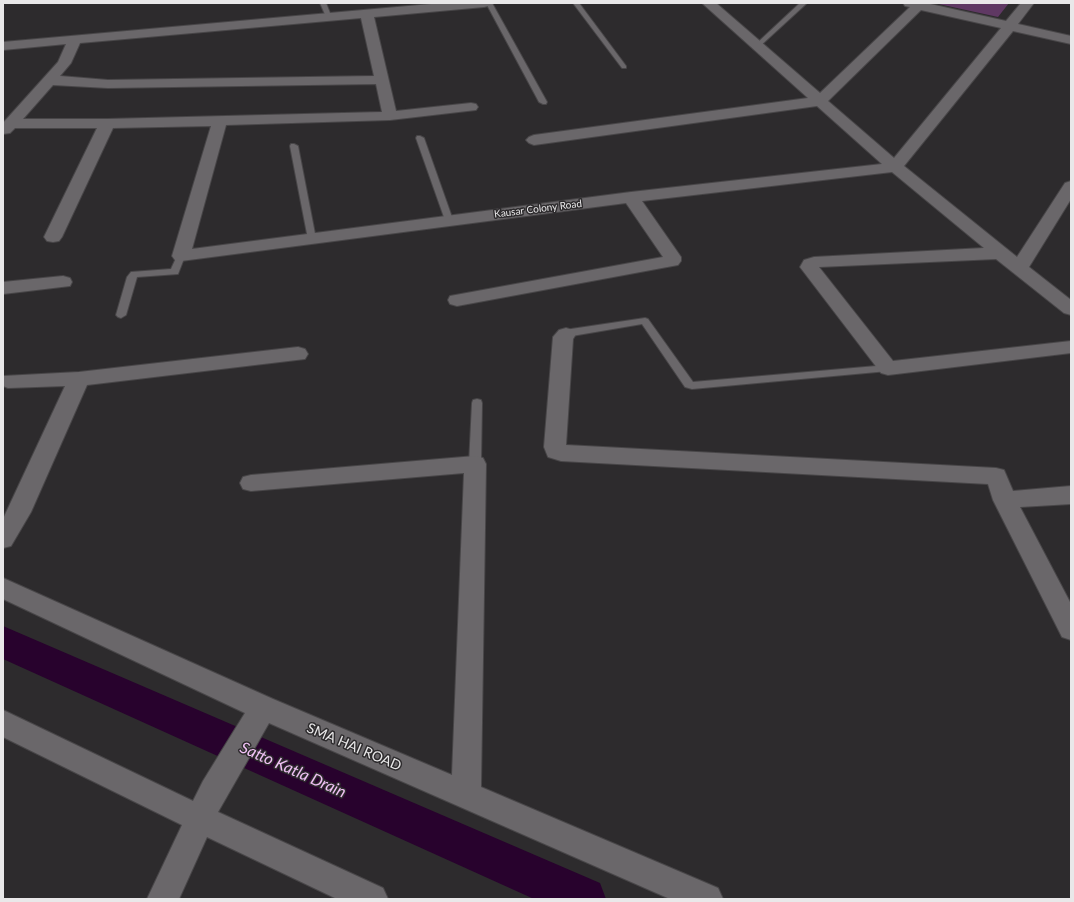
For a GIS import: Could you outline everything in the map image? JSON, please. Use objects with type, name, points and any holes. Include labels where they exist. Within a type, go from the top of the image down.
[{"type":"street","points":[[3,46],[484,3]]},
{"type":"street","points":[[708,3],[895,167],[1071,309]]},
{"type":"street","points":[[895,167],[1028,3]]},
{"type":"street","points":[[534,140],[820,100],[914,4],[1071,40]]},
{"type":"street","points":[[367,14],[390,116]]},
{"type":"street","points":[[7,127],[64,63],[75,40]]},
{"type":"street","points":[[49,80],[108,84],[383,80]]},
{"type":"street","points":[[7,127],[390,116],[470,107]]},
{"type":"street","points":[[181,256],[220,121]]},
{"type":"street","points":[[52,237],[107,124]]},
{"type":"street","name":"Kausar Colony Road","points":[[181,256],[631,197],[895,167]]},
{"type":"street","points":[[1019,268],[1069,193]]},
{"type":"street","points":[[457,300],[672,261],[672,257],[631,197]]},
{"type":"street","points":[[1000,253],[814,262],[810,264],[809,267],[888,368],[1071,347]]},
{"type":"street","points":[[3,288],[63,282]]},
{"type":"street","points":[[566,334],[563,337],[554,447],[556,451],[561,453],[996,476],[1005,500],[1071,629]]},
{"type":"street","points":[[8,381],[80,379],[298,354]]},
{"type":"street","points":[[3,539],[19,512],[80,379]]},
{"type":"street","points":[[250,483],[475,464],[466,794]]},
{"type":"street","points":[[1005,500],[1071,495]]},
{"type":"street","name":"SMA HAI ROAD","points":[[3,588],[263,708],[466,794],[707,899]]},
{"type":"street","points":[[163,899],[213,791],[263,708]]},
{"type":"street","points":[[3,722],[200,819],[372,899]]},
{"type":"lane","points":[[323,3],[329,18]]},
{"type":"lane","points":[[489,3],[544,102]]},
{"type":"lane","points":[[576,3],[624,67]]},
{"type":"lane","points":[[757,46],[804,3]]},
{"type":"lane","points":[[420,138],[449,220]]},
{"type":"lane","points":[[294,146],[312,239]]},
{"type":"lane","points":[[121,315],[132,276],[134,274],[175,272],[181,256]]},
{"type":"lane","points":[[566,334],[645,321],[688,385],[692,386],[888,368]]},
{"type":"lane","points":[[475,464],[477,403]]},
{"type":"shaded area","points":[[934,3],[1009,3],[998,17]]},
{"type":"waterway","name":"Satto Katla Drain","points":[[3,642],[584,899]]}]
